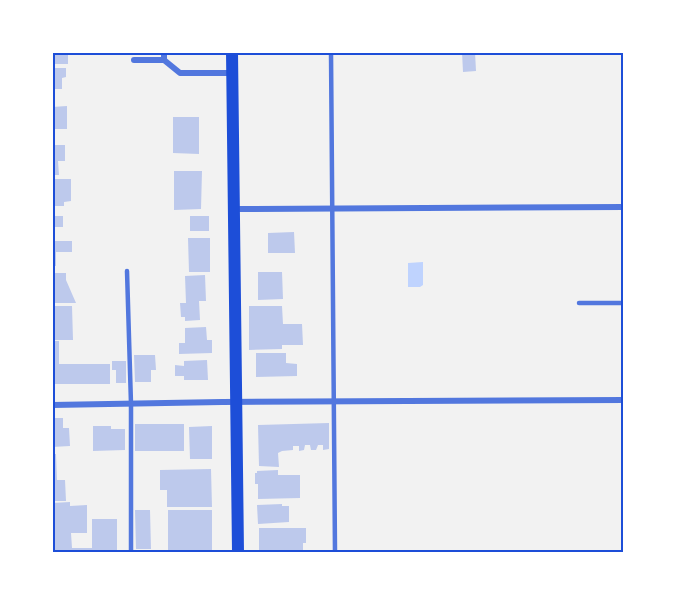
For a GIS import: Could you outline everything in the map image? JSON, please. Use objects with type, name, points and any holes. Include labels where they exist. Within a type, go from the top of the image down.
[{"type":"main road","points":[[232,52],[238,552]]},
{"type":"street","points":[[134,60],[164,56],[180,73],[232,73]]},
{"type":"street","points":[[233,209],[624,207]]},
{"type":"street","points":[[52,405],[624,400]]},
{"type":"lane","points":[[330,52],[334,552]]},
{"type":"lane","points":[[127,271],[131,404],[131,552]]},
{"type":"lane","points":[[579,303],[624,303]]},
{"type":"water","points":[[423,262],[423,285],[408,287],[408,263]]},
{"type":"building","points":[[52,52],[68,52],[68,64],[52,64]]},
{"type":"building","points":[[462,52],[475,52],[476,71],[463,72]]},
{"type":"building","points":[[52,68],[66,68],[66,77],[62,78],[62,89],[52,89]]},
{"type":"building","points":[[67,106],[67,129],[52,129],[52,107]]},
{"type":"building","points":[[173,117],[199,117],[199,154],[173,153]]},
{"type":"building","points":[[52,145],[65,145],[65,161],[58,161],[59,175],[52,175]]},
{"type":"building","points":[[174,171],[202,171],[201,209],[174,210]]},
{"type":"building","points":[[52,179],[71,179],[71,201],[64,202],[64,206],[52,206]]},
{"type":"building","points":[[52,216],[63,216],[63,227],[52,227]]},
{"type":"building","points":[[190,216],[209,216],[209,231],[190,231]]},
{"type":"building","points":[[294,232],[295,253],[268,253],[268,233]]},
{"type":"building","points":[[188,238],[210,238],[210,272],[189,272]]},
{"type":"building","points":[[52,241],[72,241],[72,252],[56,252],[56,266],[52,266]]},
{"type":"building","points":[[258,272],[282,272],[283,299],[258,300]]},
{"type":"building","points":[[52,273],[66,273],[66,280],[76,303],[52,303]]},
{"type":"building","points":[[205,275],[206,301],[199,301],[200,320],[185,321],[185,317],[181,317],[180,303],[186,303],[185,276]]},
{"type":"building","points":[[52,306],[72,306],[73,340],[52,340]]},
{"type":"building","points":[[249,306],[282,306],[283,324],[302,324],[303,345],[282,345],[282,349],[249,350]]},
{"type":"building","points":[[206,327],[207,340],[212,340],[212,353],[179,354],[179,343],[185,343],[185,328]]},
{"type":"building","points":[[52,341],[59,341],[59,364],[110,364],[110,384],[52,384]]},
{"type":"building","points":[[256,353],[286,353],[286,363],[297,364],[297,376],[256,377]]},
{"type":"building","points":[[134,355],[155,355],[156,370],[151,370],[151,382],[135,382]]},
{"type":"building","points":[[207,360],[208,380],[184,380],[184,376],[175,376],[175,365],[184,366],[184,361]]},
{"type":"building","points":[[112,361],[126,361],[126,383],[116,383],[116,370],[112,370]]},
{"type":"building","points":[[52,418],[63,418],[63,428],[69,428],[70,446],[52,447]]},
{"type":"building","points":[[329,423],[329,449],[323,450],[323,445],[318,445],[316,450],[311,450],[310,445],[305,445],[304,450],[299,451],[299,446],[293,446],[293,450],[278,453],[279,467],[259,466],[258,425]]},
{"type":"building","points":[[135,424],[184,424],[184,451],[135,451]]},
{"type":"building","points":[[93,426],[125,429],[125,450],[93,451]]},
{"type":"building","points":[[212,426],[212,459],[190,459],[189,427]]},
{"type":"building","points":[[52,454],[56,454],[57,480],[65,480],[66,501],[52,501]]},
{"type":"building","points":[[211,469],[212,507],[167,507],[167,490],[160,490],[160,470]]},
{"type":"building","points":[[278,470],[278,475],[300,475],[300,498],[258,499],[255,473]]},
{"type":"building","points":[[70,502],[70,506],[87,505],[87,533],[71,533],[72,548],[92,548],[92,519],[117,519],[117,552],[52,552],[52,503]]},
{"type":"building","points":[[282,504],[282,506],[289,506],[289,522],[258,524],[257,505]]},
{"type":"building","points":[[135,510],[150,510],[151,549],[136,549]]},
{"type":"building","points":[[168,510],[212,510],[212,552],[168,552]]},
{"type":"building","points":[[259,528],[306,528],[306,543],[303,543],[303,552],[259,552]]}]
